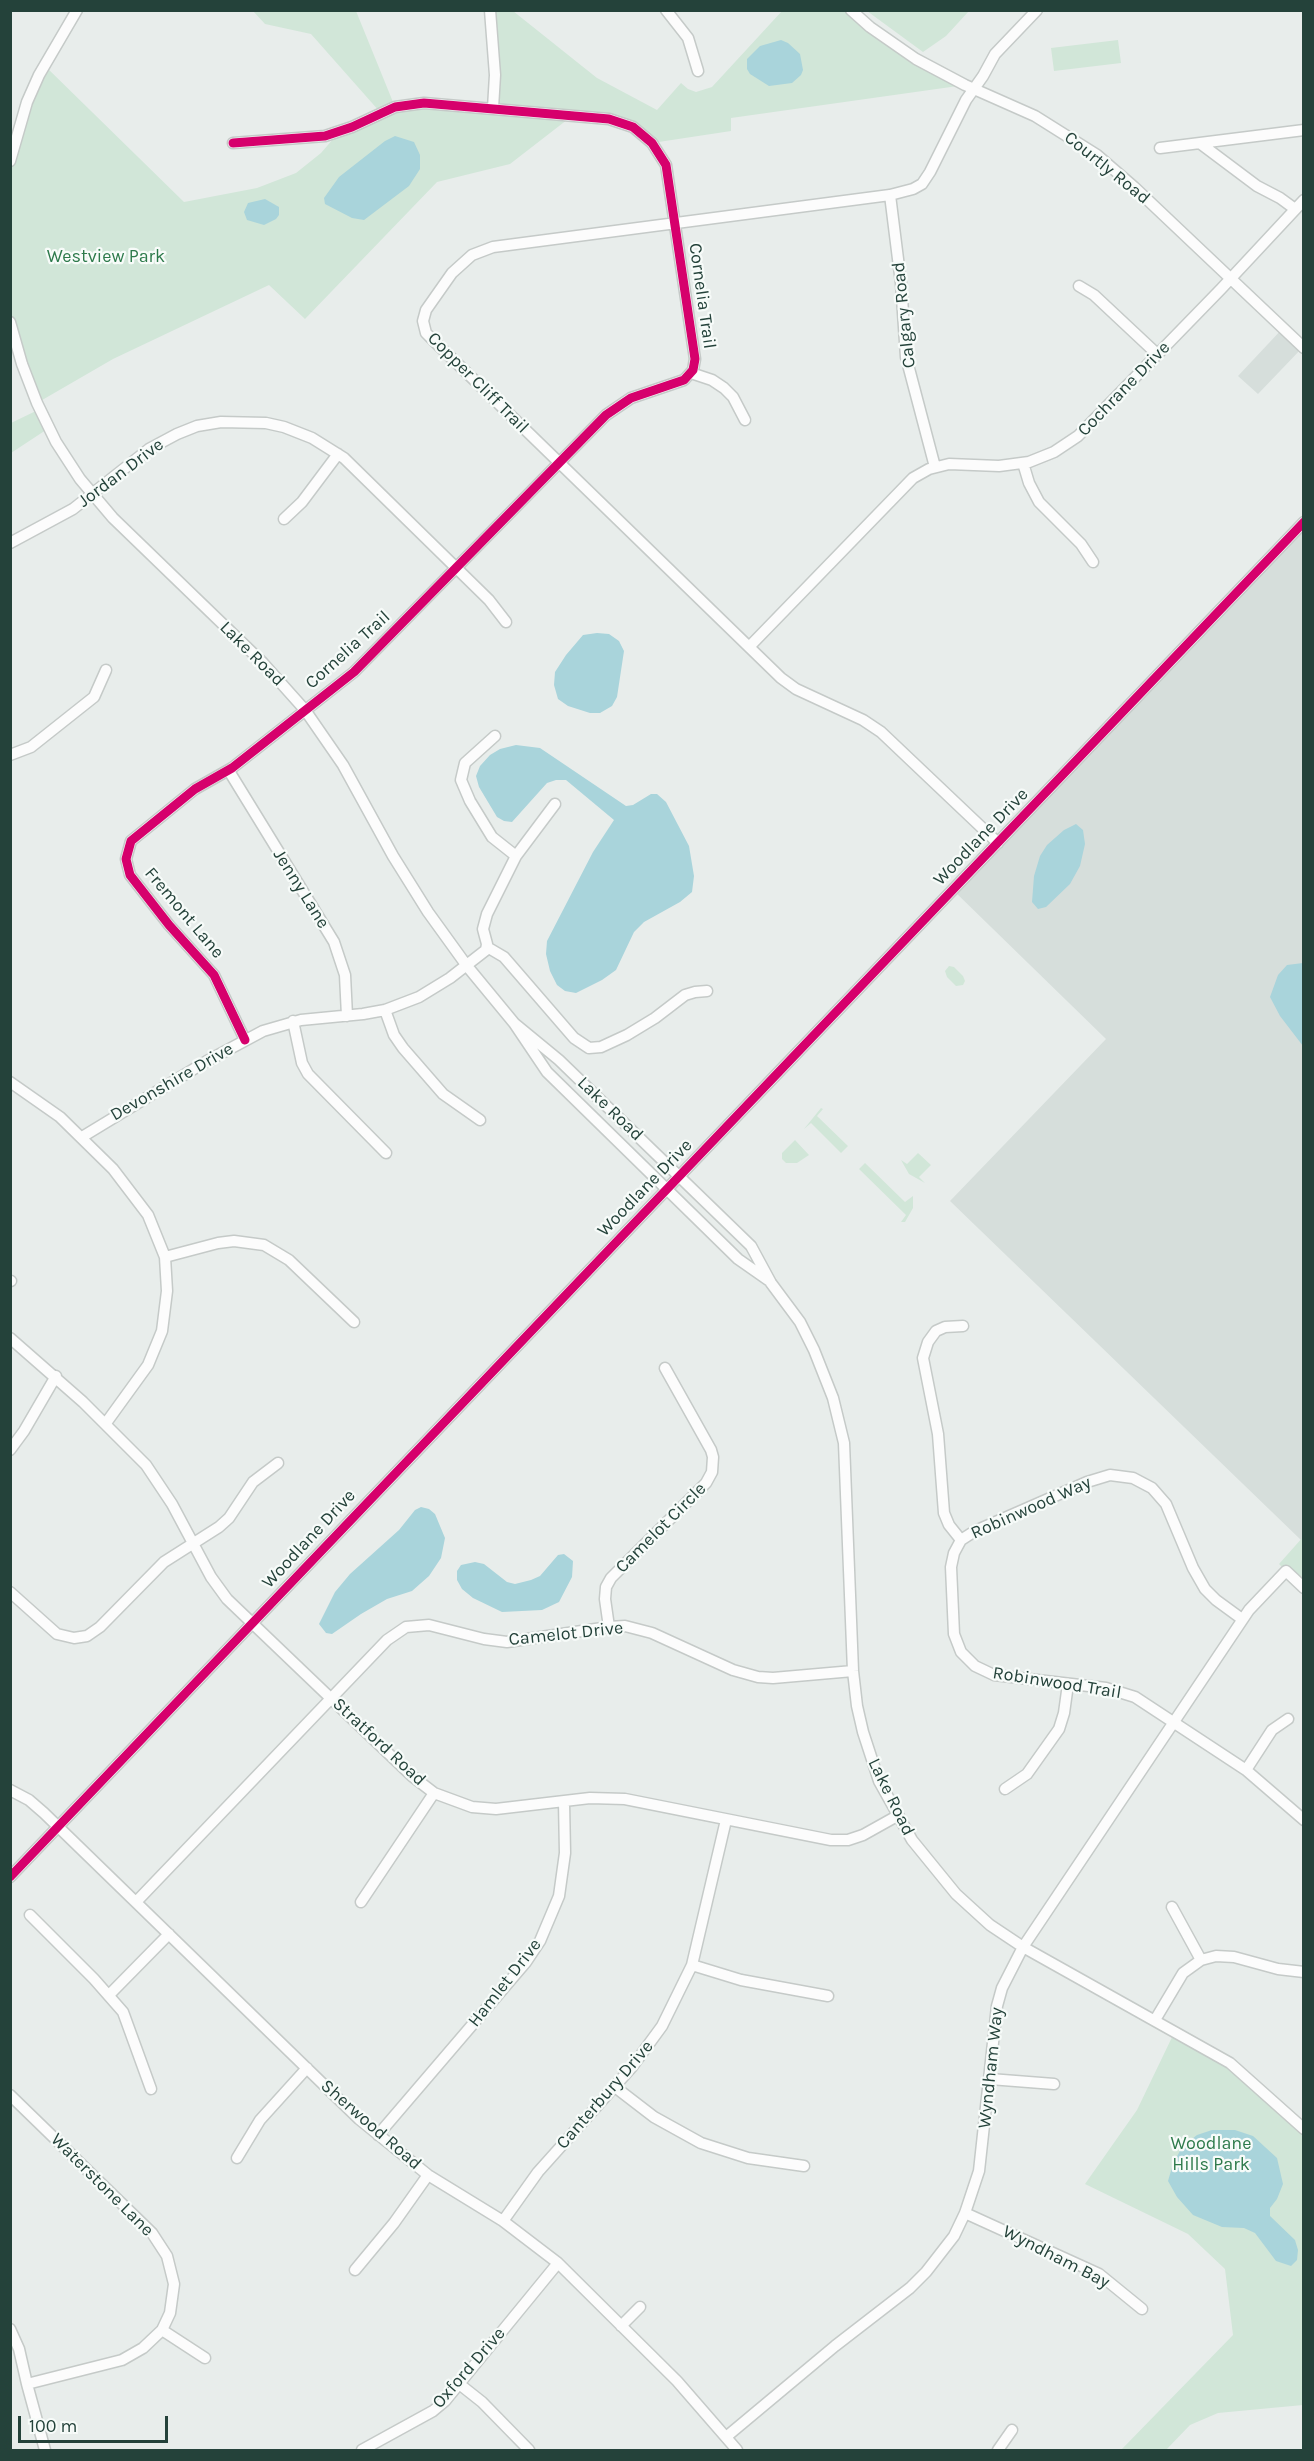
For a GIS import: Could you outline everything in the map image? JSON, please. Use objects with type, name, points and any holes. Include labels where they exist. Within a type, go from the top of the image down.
[{"type":"street","points":[[10,160],[27,102],[39,75],[77,10]]},
{"type":"street","points":[[490,10],[495,75],[493,108]]},
{"type":"street","points":[[666,10],[688,38],[698,70]]},
{"type":"street","name":"Courtly Road","points":[[851,10],[870,27],[916,59],[974,89],[1035,116],[1097,155],[1134,187],[1304,348]]},
{"type":"street","name":"Copper Cliff Trail","points":[[998,843],[887,736],[866,721],[796,690],[558,463],[429,336],[424,326],[426,310],[452,273],[468,258],[488,248],[910,191],[924,182],[995,54],[1037,10]]},
{"type":"street","name":"Cornelia Trail","points":[[233,143],[325,136],[380,112],[410,105],[440,103],[609,119],[633,127],[652,143],[662,157],[668,174],[695,359],[691,373],[684,380],[631,398],[615,407],[366,661],[305,710]]},
{"type":"street","points":[[1160,148],[1304,130]]},
{"type":"street","points":[[1201,144],[1257,186],[1295,209]]},
{"type":"street","name":"Calgary Road","points":[[890,195],[901,284],[906,357],[935,467]]},
{"type":"street","name":"Cochrane Drive","points":[[749,647],[907,483],[935,467],[949,464],[999,466],[1023,463],[1049,454],[1078,436],[1231,279],[1304,200]]},
{"type":"street","points":[[1079,286],[1094,295],[1157,354]]},
{"type":"street","name":"Lake Road","points":[[10,322],[22,364],[38,405],[70,464],[113,518],[264,663],[305,710],[343,765],[410,884],[467,966],[514,1023],[547,1072],[738,1259],[771,1283]]},
{"type":"street","name":"Cornelia Trail","points":[[691,373],[712,380],[724,388],[733,397],[745,420]]},
{"type":"street","name":"Jordan Drive","points":[[10,543],[61,517],[159,443],[191,428],[214,423],[253,421],[284,427],[312,438],[338,454],[457,568],[491,602],[506,622]]},
{"type":"street","points":[[284,519],[303,499],[338,454]]},
{"type":"street","points":[[1023,463],[1029,483],[1039,502],[1081,544],[1093,562]]},
{"type":"street","name":"Woodlane Drive","points":[[10,1877],[1304,522]]},
{"type":"street","points":[[10,755],[31,747],[94,697],[106,670]]},
{"type":"street","name":"Fremont Lane","points":[[245,1040],[216,978],[164,920],[130,875],[126,862],[128,846],[138,835],[197,788],[229,771],[305,710]]},
{"type":"street","points":[[495,736],[466,761],[462,769],[461,780],[470,801],[492,837],[516,856]]},
{"type":"street","name":"Jenny Lane","points":[[229,771],[334,942],[345,975],[347,1016]]},
{"type":"street","points":[[555,804],[516,856],[484,921],[483,929],[487,947],[504,957],[574,1038],[589,1048],[603,1046],[635,1031],[685,995],[707,992]]},
{"type":"street","name":"Devonshire Drive","points":[[82,1137],[245,1040],[270,1028],[293,1022],[385,1010],[425,994],[467,966],[487,947]]},
{"type":"street","points":[[385,1010],[396,1038],[405,1051],[443,1094],[480,1120]]},
{"type":"street","points":[[293,1022],[302,1063],[308,1074],[386,1153]]},
{"type":"street","name":"Lake Road","points":[[514,1023],[559,1060],[751,1246],[771,1283],[795,1314],[814,1350],[825,1375],[841,1427],[846,1463],[853,1671],[857,1706],[879,1781],[897,1816],[926,1860],[956,1894],[990,1925],[1023,1947],[1230,2063],[1304,2129]]},
{"type":"street","points":[[10,1082],[41,1102],[82,1137],[113,1169],[148,1215],[165,1257],[166,1312],[159,1340],[138,1381],[106,1423]]},
{"type":"street","points":[[165,1257],[226,1242],[250,1242],[264,1245],[289,1260],[354,1322]]},
{"type":"street","points":[[962,1540],[949,1525],[944,1513],[937,1424],[923,1358],[928,1342],[936,1331],[945,1327],[963,1326]]},
{"type":"street","name":"Stratford Road","points":[[10,1338],[56,1376],[106,1423],[150,1470],[227,1599],[412,1776],[434,1793],[472,1808],[496,1809],[606,1797],[625,1799],[831,1840],[848,1840],[863,1835],[897,1816]]},
{"type":"street","name":"Camelot Circle","points":[[609,1627],[605,1599],[606,1587],[611,1578],[706,1483],[714,1464],[711,1450],[665,1368]]},
{"type":"street","points":[[10,1450],[24,1431],[56,1376]]},
{"type":"street","points":[[10,1592],[57,1634],[74,1638],[87,1636],[100,1627],[164,1562],[229,1518],[253,1482],[278,1463]]},
{"type":"street","name":"Robinwood Way","points":[[962,1540],[975,1531],[1092,1480],[1115,1475],[1133,1478],[1148,1486],[1166,1504],[1193,1568],[1205,1589],[1242,1619]]},
{"type":"street","name":"Robinwood Trail","points":[[962,1540],[954,1553],[951,1567],[954,1634],[963,1654],[978,1668],[994,1675],[1107,1688],[1126,1694],[1246,1770],[1304,1821]]},
{"type":"street","name":"Wyndham Way","points":[[726,2437],[835,2346],[910,2288],[954,2236],[965,2213],[979,2171],[997,2006],[1002,1988],[1023,1947],[1242,1619],[1286,1571],[1304,1588]]},
{"type":"street","name":"Camelot Drive","points":[[136,1902],[387,1640],[406,1627],[429,1625],[484,1639],[507,1642],[625,1626],[645,1630],[733,1670],[758,1677],[773,1678],[853,1671]]},
{"type":"street","points":[[1005,1789],[1027,1773],[1059,1729],[1065,1711],[1068,1684]]},
{"type":"street","points":[[1246,1770],[1272,1730],[1288,1719]]},
{"type":"street","name":"Sherwood Road","points":[[10,1790],[29,1800],[58,1827],[378,2135],[428,2175],[503,2221],[558,2264],[684,2388],[737,2451]]},
{"type":"street","points":[[361,1902],[434,1793]]},
{"type":"street","name":"Hamlet Drive","points":[[378,2135],[526,1962],[540,1941],[559,1896],[566,1853],[564,1802]]},
{"type":"street","name":"Canterbury Drive","points":[[503,2221],[544,2165],[615,2087],[662,2026],[692,1965],[702,1931],[726,1820]]},
{"type":"street","points":[[1172,1907],[1201,1960]]},
{"type":"street","points":[[30,1916],[109,1995],[125,2016],[151,2089]]},
{"type":"street","points":[[109,1995],[169,1934]]},
{"type":"street","points":[[1155,2020],[1183,1973],[1201,1960],[1216,1956],[1234,1957],[1278,1969],[1304,1972]]},
{"type":"street","points":[[692,1965],[741,1980],[828,1996]]},
{"type":"street","points":[[237,2158],[260,2120],[307,2068]]},
{"type":"street","points":[[990,2079],[1054,2084]]},
{"type":"street","points":[[615,2087],[654,2117],[701,2143],[748,2158],[804,2166]]},
{"type":"street","name":"Waterstone Lane","points":[[10,2095],[160,2243],[172,2270],[174,2284],[170,2313],[162,2330],[143,2348],[122,2360],[27,2384]]},
{"type":"street","points":[[355,2270],[394,2223],[428,2175]]},
{"type":"street","name":"Wyndham Bay","points":[[965,2213],[1099,2274],[1142,2309]]},
{"type":"street","name":"Oxford Drive","points":[[362,2451],[433,2411],[445,2401],[558,2264]]},
{"type":"street","points":[[621,2326],[640,2307]]},
{"type":"street","points":[[10,2329],[19,2349],[45,2451]]},
{"type":"street","points":[[162,2330],[205,2358]]},
{"type":"street","points":[[458,2384],[482,2402],[530,2451]]},
{"type":"street","points":[[998,2451],[1012,2430]]},
{"type":"shaded area","points":[[1283,328],[1303,347],[1258,394],[1238,376]]},
{"type":"shaded area","points":[[1303,522],[1304,1537],[1301,1540],[950,1201],[1106,1039],[953,890]]},
{"type":"green space","name":"Westview Park","points":[[490,10],[513,11],[597,78],[657,110],[681,83],[696,92],[712,87],[782,11],[851,11],[965,85],[731,118],[731,131],[652,143],[633,127],[572,116],[510,164],[437,182],[305,319],[269,285],[113,359],[37,403],[11,322],[10,161],[44,65],[184,202],[257,188],[296,173],[321,153],[340,131],[380,112],[311,34],[265,24],[253,11],[356,11],[395,107],[493,108]]},
{"type":"green space","points":[[867,11],[969,11],[946,36],[923,52]]},
{"type":"green space","points":[[1118,40],[1121,63],[1054,71],[1051,48]]},
{"type":"green space","points":[[40,409],[49,428],[11,453],[11,423]]},
{"type":"green space","points":[[949,966],[954,967],[963,976],[965,981],[963,985],[956,986],[947,977],[945,971]]},
{"type":"green space","points":[[821,1108],[823,1109],[817,1116],[848,1146],[841,1153],[811,1123],[804,1129]]},
{"type":"green space","points":[[795,1140],[809,1155],[797,1163],[786,1163],[782,1159],[782,1153]]},
{"type":"green space","points":[[918,1153],[931,1165],[919,1177],[925,1183],[909,1174],[901,1160],[907,1164]]},
{"type":"green space","points":[[865,1163],[905,1202],[913,1196],[913,1208],[905,1222],[901,1222],[906,1215],[859,1169]]},
{"type":"green space","points":[[1303,1537],[1303,1588],[1279,1564]]},
{"type":"green space","name":"Woodlane Hills Park","points":[[1175,2031],[1206,2049],[1303,2129],[1303,2405],[1218,2413],[1190,2425],[1166,2450],[1121,2450],[1233,2335],[1225,2269],[1188,2234],[1085,2184],[1137,2110]]},
{"type":"water","points":[[781,40],[800,54],[803,70],[792,83],[769,86],[750,74],[747,69],[747,59],[760,46]]},
{"type":"water","points":[[395,136],[414,142],[420,155],[420,169],[409,186],[364,220],[352,218],[325,204],[324,198],[339,177],[385,141]]},
{"type":"water","points":[[265,199],[279,207],[279,215],[276,219],[264,225],[247,220],[244,212],[248,203]]},
{"type":"water","points":[[609,634],[619,641],[624,651],[617,697],[612,706],[600,713],[590,713],[568,706],[558,699],[554,685],[555,672],[583,635]]},
{"type":"water","points":[[516,745],[540,748],[626,806],[633,805],[651,794],[657,794],[666,802],[689,846],[694,876],[692,892],[680,902],[644,922],[634,932],[616,970],[576,993],[565,991],[557,985],[550,971],[546,954],[547,941],[593,852],[614,820],[566,780],[547,783],[512,822],[497,817],[479,787],[476,776],[480,766],[490,755],[500,749]]},
{"type":"water","points":[[1076,824],[1083,830],[1085,844],[1080,866],[1070,884],[1046,907],[1038,909],[1032,902],[1034,876],[1040,856],[1047,845],[1064,830]]},
{"type":"water","points":[[1304,963],[1303,1046],[1280,1016],[1270,997],[1278,975],[1287,965]]},
{"type":"water","points":[[421,1507],[435,1514],[445,1538],[441,1558],[429,1576],[412,1591],[387,1599],[332,1634],[326,1633],[319,1624],[335,1592],[350,1574],[399,1530],[415,1510]]},
{"type":"water","points":[[564,1554],[573,1561],[572,1577],[559,1602],[542,1610],[502,1612],[473,1598],[462,1589],[457,1580],[457,1571],[461,1565],[475,1562],[484,1564],[507,1582],[515,1584],[540,1576],[558,1555]]},
{"type":"water","points":[[1212,2130],[1235,2130],[1253,2136],[1277,2158],[1283,2184],[1277,2199],[1270,2208],[1270,2216],[1295,2240],[1298,2250],[1297,2260],[1291,2266],[1276,2261],[1255,2233],[1244,2228],[1222,2227],[1193,2215],[1177,2197],[1168,2181],[1173,2164],[1182,2147],[1197,2135]]},
{"type":"cycle path","points":[[233,143],[325,136],[352,127],[395,107],[424,103],[609,119],[633,127],[652,143],[666,165],[695,359],[693,370],[684,380],[631,398],[606,415],[354,672],[232,768],[195,789],[131,841],[126,859],[130,875],[169,925],[214,975],[245,1040]]},
{"type":"cycle path","points":[[10,1877],[1304,522]]}]
